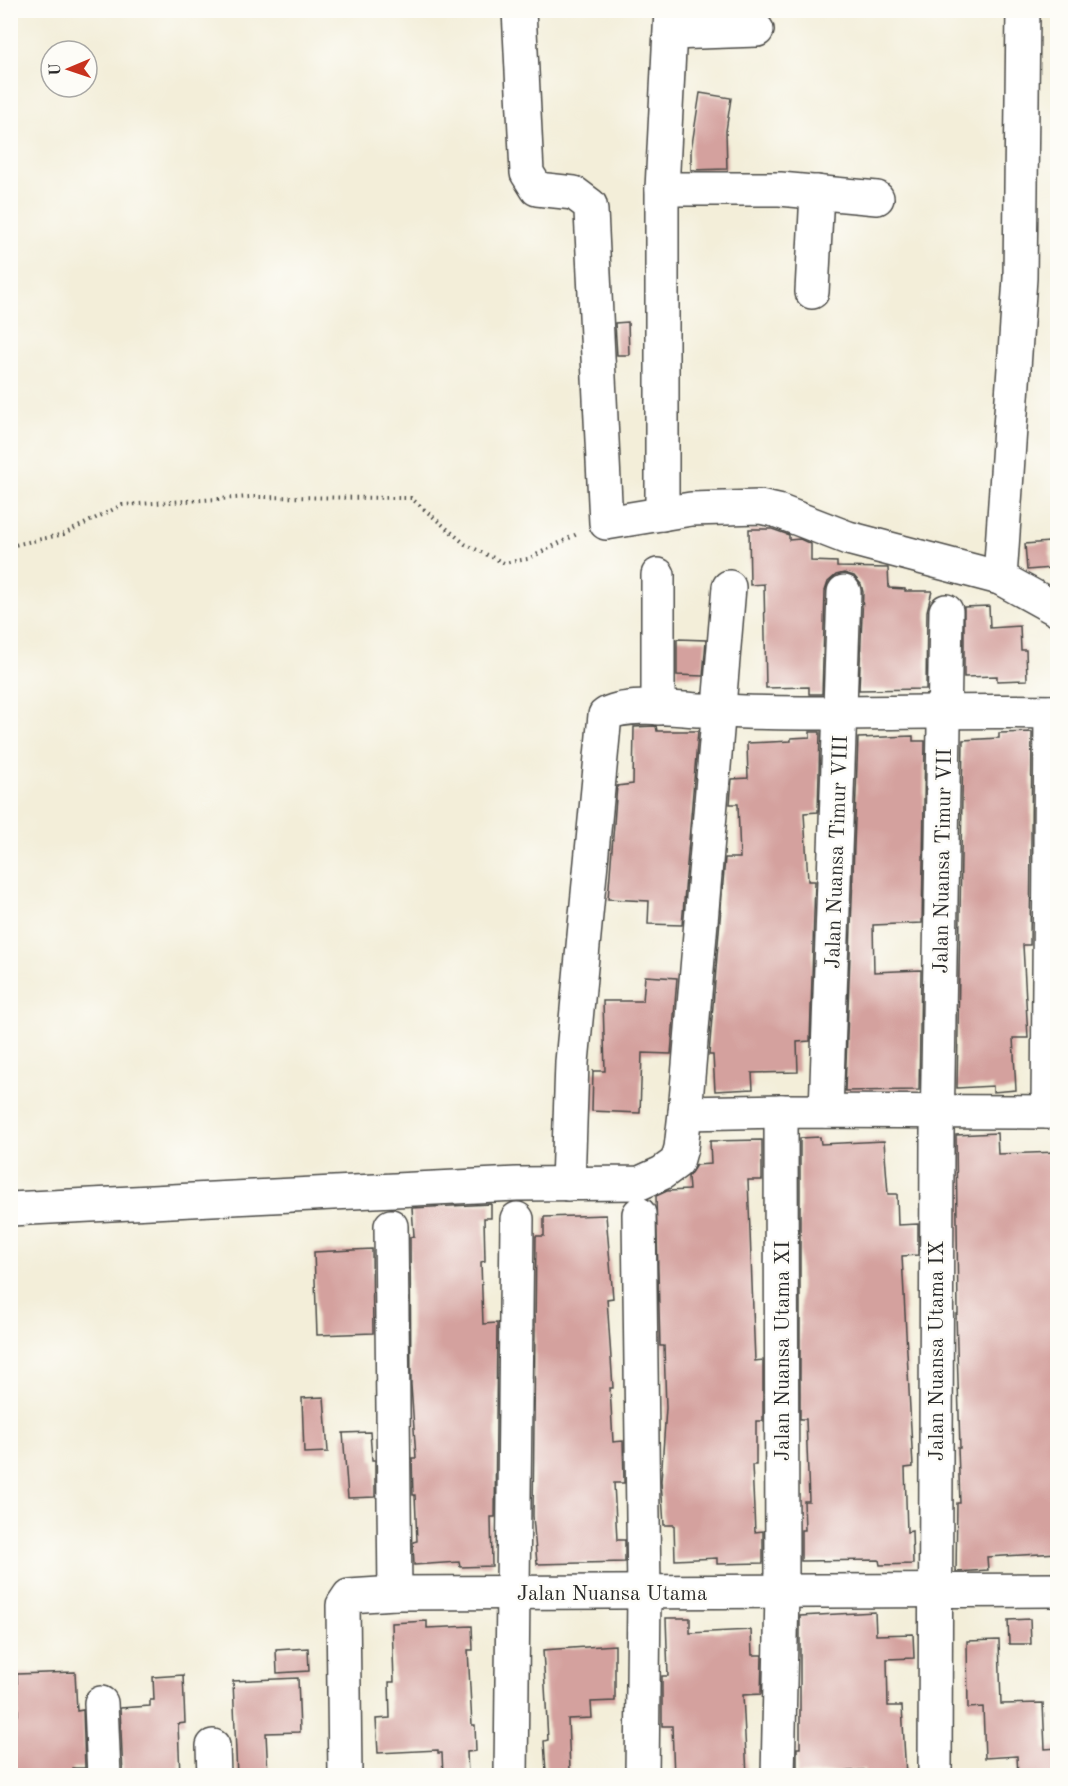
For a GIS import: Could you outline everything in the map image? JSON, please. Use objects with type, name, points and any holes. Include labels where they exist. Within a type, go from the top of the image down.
[{"type":"street","points":[[519,10],[527,173],[537,189],[574,193],[590,205],[606,523],[715,507],[760,507],[778,511],[848,538],[1000,578],[1058,610]]},
{"type":"street","points":[[1000,578],[1020,278],[1023,10]]},
{"type":"street","points":[[662,514],[662,189],[671,22],[757,30]]},
{"type":"street","points":[[662,189],[780,189],[877,198]]},
{"type":"street","points":[[812,291],[817,192]]},
{"type":"street","points":[[658,575],[658,708]]},
{"type":"street","points":[[10,1209],[517,1184],[640,1183],[662,1173],[676,1162],[680,1155],[685,1113],[729,587]]},
{"type":"street","name":"Jalan Nuansa Timur VIII","points":[[826,1112],[842,712],[844,592]]},
{"type":"street","name":"Jalan Nuansa Timur VII","points":[[938,1111],[946,611]]},
{"type":"street","points":[[568,1184],[572,1062],[602,726],[605,716],[611,711],[658,708],[719,711],[1054,712],[1053,1112],[685,1113]]},
{"type":"street","name":"Jalan Nuansa Utama XI","points":[[778,1776],[782,1592],[781,1111]]},
{"type":"street","name":"Jalan Nuansa Utama IX","points":[[935,1776],[938,1111]]},
{"type":"street","points":[[639,1214],[644,1593],[642,1776]]},
{"type":"street","points":[[511,1776],[515,1593],[517,1220]]},
{"type":"street","points":[[391,1226],[395,1593]]},
{"type":"street","name":"Jalan Nuansa Utama","points":[[345,1776],[343,1605],[349,1596],[395,1593],[1058,1590]]},
{"type":"street","points":[[101,1703],[104,1776]]},
{"type":"path","points":[[10,546],[64,534],[122,505],[239,498],[411,498],[465,544],[504,562],[528,559],[606,523]]},
{"type":"building","points":[[700,93],[731,98],[726,131],[727,169],[691,170],[691,151]]},
{"type":"building","points":[[628,322],[629,355],[617,355],[615,323]]},
{"type":"building","points":[[749,529],[772,529],[789,535],[789,540],[800,539],[811,544],[811,561],[837,562],[837,567],[888,568],[889,588],[905,589],[905,591],[932,591],[927,611],[926,689],[859,690],[863,592],[861,584],[854,576],[844,573],[836,575],[828,582],[825,591],[822,694],[809,694],[809,687],[766,688],[764,584],[750,585]]},
{"type":"building","points":[[1049,542],[1051,568],[1027,570],[1025,544]]},
{"type":"building","points":[[989,606],[990,628],[1020,626],[1021,650],[1026,650],[1027,680],[997,681],[997,676],[964,677],[964,607]]},
{"type":"building","points":[[677,639],[706,640],[703,676],[677,675]]},
{"type":"building","points":[[656,726],[657,731],[698,731],[682,925],[648,924],[649,901],[608,899],[617,786],[633,784],[634,727]]},
{"type":"building","points":[[810,732],[820,732],[818,812],[804,813],[808,881],[815,881],[810,1041],[797,1042],[798,1072],[752,1073],[753,1089],[715,1091],[713,1055],[709,1055],[725,858],[740,858],[738,804],[730,804],[732,779],[748,778],[747,743],[791,741],[791,738],[810,737]]},
{"type":"building","points":[[1032,732],[1030,945],[1023,945],[1028,1038],[1013,1038],[1016,1090],[993,1092],[993,1086],[957,1088],[963,740],[999,738],[999,733]]},
{"type":"building","points":[[913,736],[913,741],[925,741],[922,923],[873,925],[874,972],[921,970],[919,1090],[845,1091],[858,738]]},
{"type":"building","points":[[645,976],[677,978],[671,1054],[642,1053],[640,1113],[592,1111],[593,1071],[605,1071],[603,1001],[643,1001]]},
{"type":"building","points":[[997,1133],[998,1154],[1058,1152],[1058,1553],[987,1557],[988,1570],[956,1572],[957,1503],[960,1503],[958,1448],[960,1448],[956,1314],[958,1314],[956,1135]]},
{"type":"building","points":[[820,1137],[821,1144],[884,1141],[888,1194],[897,1194],[898,1225],[918,1224],[918,1255],[902,1256],[913,1467],[905,1468],[907,1532],[912,1531],[913,1564],[880,1565],[879,1560],[801,1561],[801,1530],[805,1530],[804,1501],[809,1501],[806,1419],[800,1419],[800,1138]]},
{"type":"building","points":[[762,1140],[762,1180],[748,1180],[755,1361],[763,1360],[763,1421],[756,1421],[756,1465],[752,1465],[755,1532],[763,1531],[763,1563],[717,1564],[717,1558],[675,1560],[674,1525],[664,1525],[661,1481],[666,1408],[664,1346],[660,1346],[656,1196],[667,1191],[689,1190],[688,1177],[696,1165],[711,1164],[710,1141]]},
{"type":"building","points":[[491,1204],[491,1218],[484,1218],[485,1261],[481,1262],[483,1324],[497,1323],[495,1517],[491,1517],[492,1566],[460,1567],[459,1562],[414,1565],[413,1542],[417,1541],[412,1458],[416,1458],[411,1385],[410,1237],[414,1236],[412,1208]]},
{"type":"building","points":[[606,1215],[613,1298],[607,1299],[613,1388],[610,1388],[613,1442],[623,1441],[624,1483],[614,1483],[617,1540],[625,1540],[625,1562],[537,1564],[533,1516],[536,1236],[544,1236],[544,1217]]},
{"type":"building","points":[[372,1249],[373,1333],[317,1335],[314,1252]]},
{"type":"building","points":[[324,1397],[328,1452],[304,1453],[302,1398]]},
{"type":"building","points":[[370,1432],[372,1460],[375,1460],[375,1497],[348,1498],[343,1433]]},
{"type":"building","points":[[875,1612],[876,1635],[913,1634],[914,1658],[887,1659],[888,1706],[902,1706],[906,1776],[864,1776],[864,1770],[797,1775],[797,1748],[800,1748],[800,1616]]},
{"type":"building","points":[[666,1618],[690,1618],[690,1633],[751,1630],[752,1655],[762,1655],[761,1694],[743,1695],[747,1776],[674,1776],[672,1726],[662,1726],[662,1676],[668,1676]]},
{"type":"building","points":[[1030,1619],[1031,1644],[1009,1644],[1008,1620]]},
{"type":"building","points":[[427,1621],[427,1628],[472,1626],[473,1650],[468,1650],[472,1725],[475,1725],[476,1751],[467,1752],[468,1776],[443,1776],[442,1753],[438,1753],[438,1750],[378,1753],[376,1719],[390,1718],[389,1682],[394,1682],[392,1623]]},
{"type":"building","points":[[999,1640],[1001,1704],[1043,1703],[1045,1749],[1058,1748],[1058,1776],[1018,1776],[1017,1756],[985,1758],[983,1707],[968,1708],[967,1641]]},
{"type":"building","points":[[615,1645],[615,1701],[591,1702],[592,1718],[568,1719],[570,1770],[546,1772],[544,1741],[548,1740],[543,1650]]},
{"type":"building","points":[[308,1648],[309,1671],[277,1673],[276,1650]]},
{"type":"building","points":[[75,1672],[77,1711],[83,1710],[85,1768],[73,1768],[73,1776],[12,1776],[10,1716],[18,1715],[17,1674]]},
{"type":"building","points":[[183,1675],[185,1723],[178,1724],[180,1776],[123,1776],[120,1708],[150,1706],[150,1700],[154,1700],[153,1677]]},
{"type":"building","points":[[298,1678],[300,1732],[266,1733],[268,1776],[237,1776],[233,1681]]}]
